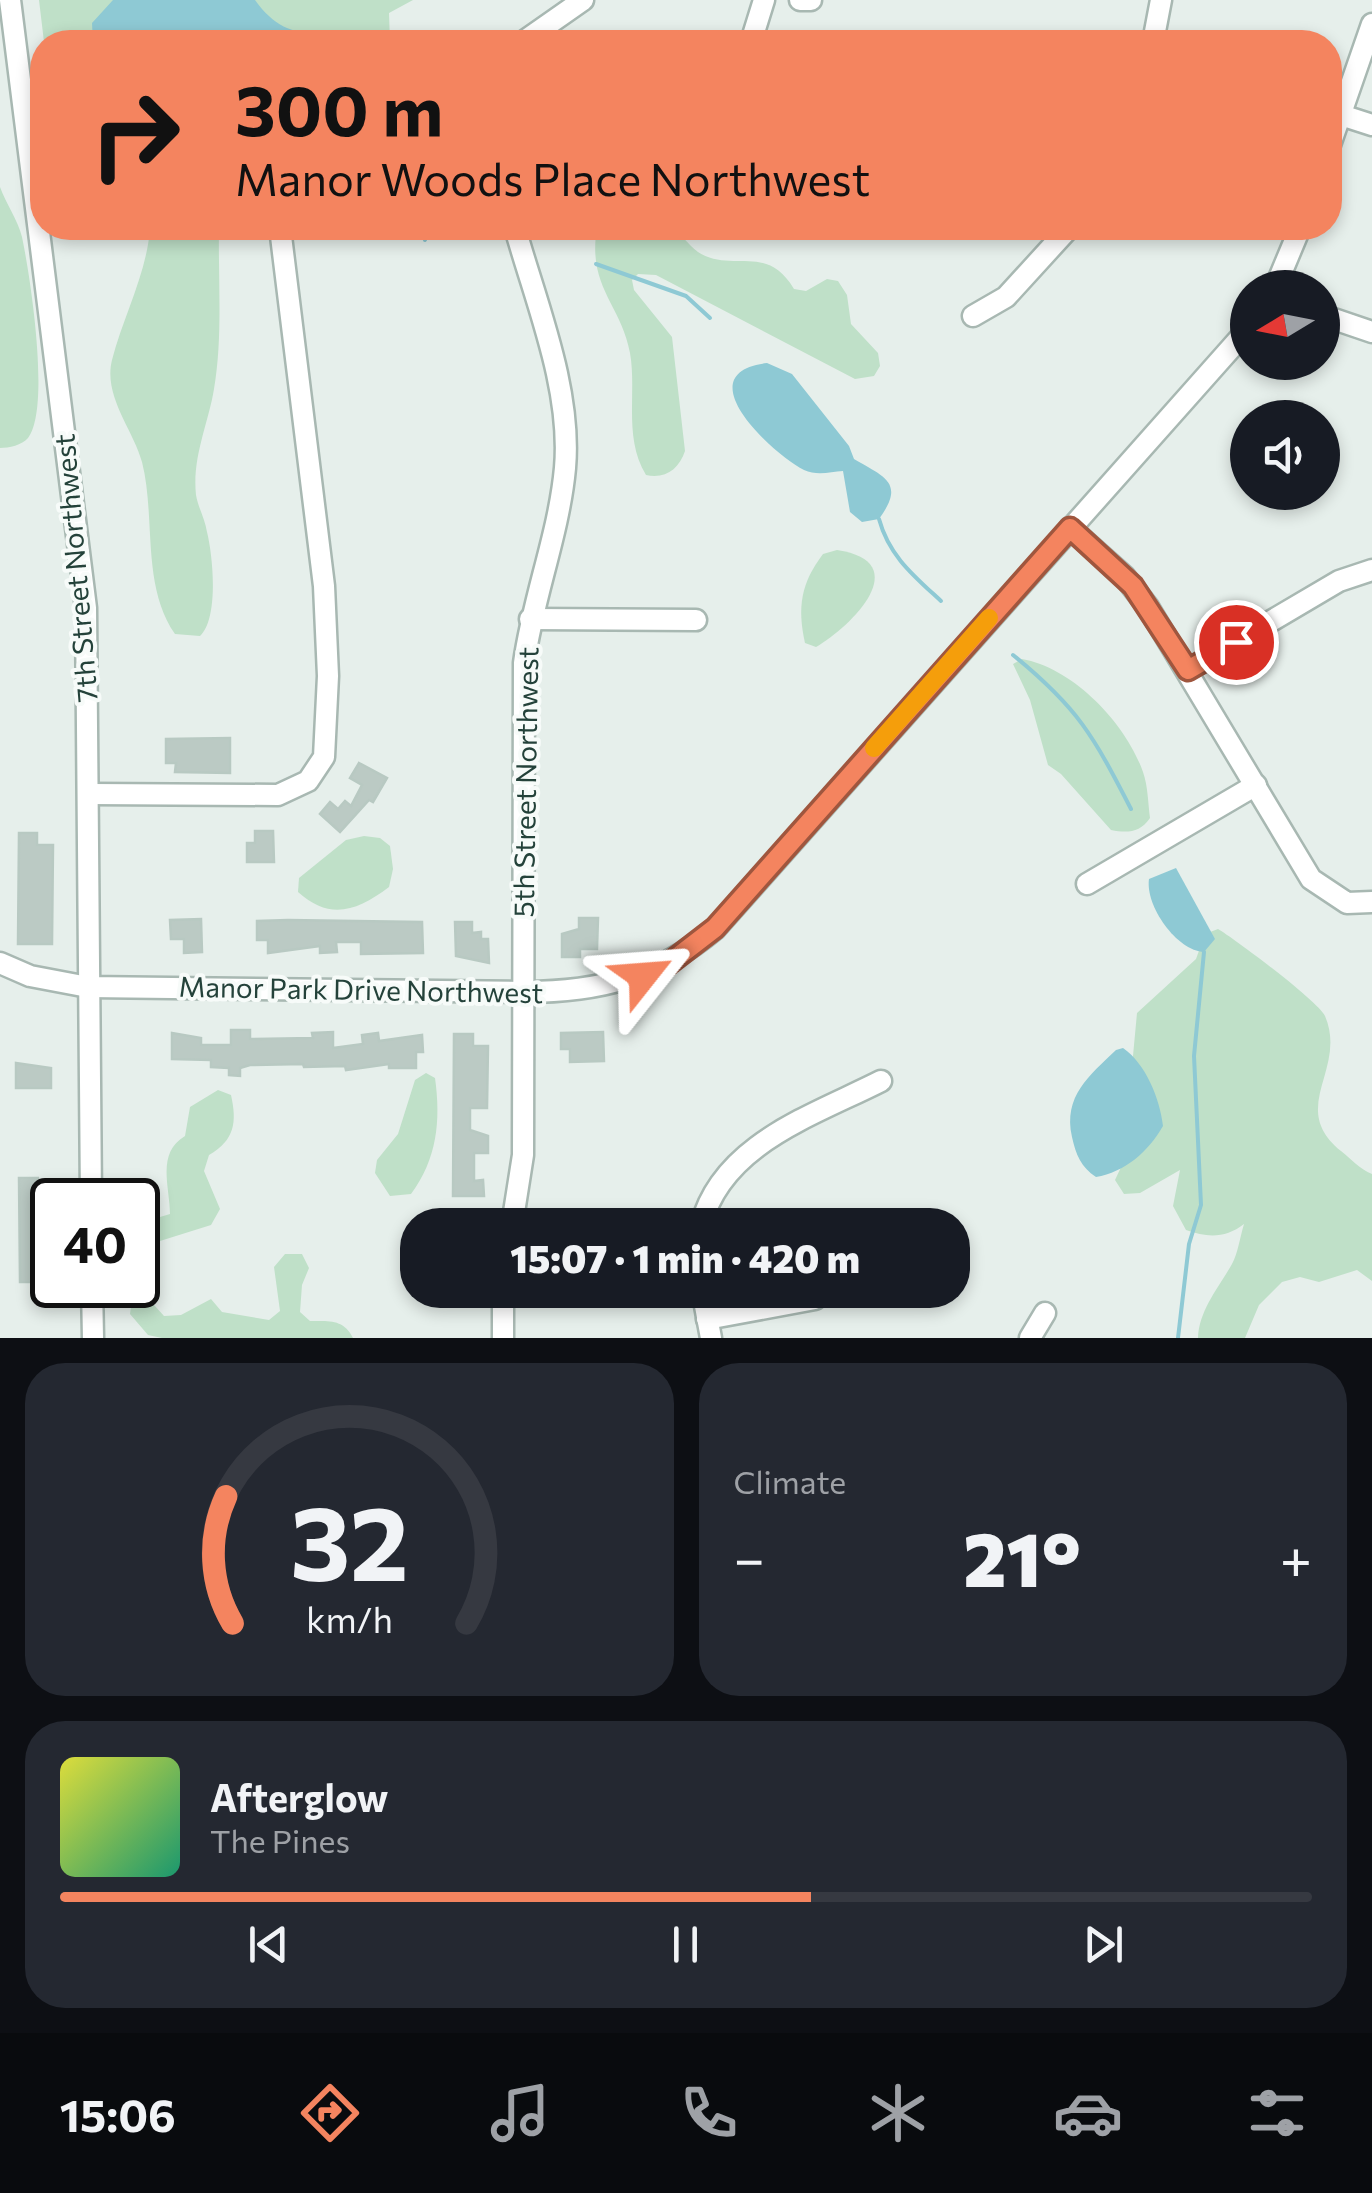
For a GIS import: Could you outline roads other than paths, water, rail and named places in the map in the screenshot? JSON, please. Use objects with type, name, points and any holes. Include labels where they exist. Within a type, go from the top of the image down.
[{"type":"street","name":"7th Street Northwest","points":[[10,0],[30,113]]},
{"type":"street","points":[[540,30],[583,0]]},
{"type":"street","points":[[755,30],[764,0]]},
{"type":"street","points":[[800,0],[810,0]]},
{"type":"street","points":[[1156,30],[1161,0]]},
{"type":"street","points":[[1342,111],[1372,24]]},
{"type":"street","points":[[1342,114],[1372,125]]},
{"type":"street","name":"7th Street Northwest","points":[[46,240],[86,608],[91,1178]]},
{"type":"street","points":[[90,794],[262,798],[292,791],[308,781],[324,757],[328,734],[317,523],[282,240]]},
{"type":"street","name":"5th Street Northwest","points":[[515,1208],[524,1155],[524,663],[530,618],[558,515],[565,464],[564,420],[518,240]]},
{"type":"street","points":[[972,316],[1016,288],[1058,240]]},
{"type":"street","points":[[1282,270],[1295,240]]},
{"type":"street","points":[[1340,321],[1372,332]]},
{"type":"street","name":"Manor Park Drive Northwest","points":[[0,962],[30,976],[88,988],[524,992],[593,988],[643,976],[667,965],[715,928],[1230,349]]},
{"type":"street","points":[[1070,528],[1133,586],[1188,670],[1311,879],[1347,903],[1372,902]]},
{"type":"street","points":[[1188,670],[1339,580],[1372,570]]},
{"type":"street","points":[[530,618],[696,620]]},
{"type":"street","points":[[1086,884],[1256,784]]},
{"type":"street","points":[[707,1208],[717,1184],[748,1152],[880,1081]]},
{"type":"street","points":[[92,1308],[93,1338]]},
{"type":"street","points":[[503,1338],[504,1308]]},
{"type":"street","points":[[709,1328],[783,1308]]},
{"type":"street","points":[[1030,1338],[1045,1313]]},
{"type":"water","points":[[113,0],[255,0],[269,16],[295,30],[92,30],[92,23]]},
{"type":"water","points":[[767,363],[792,374],[849,446],[854,459],[888,482],[891,497],[879,519],[862,522],[850,512],[843,471],[804,470],[773,448],[743,414],[734,397],[733,382],[743,370]]},
{"type":"water","points":[[1176,868],[1215,939],[1204,952],[1174,936],[1152,902],[1149,879]]},
{"type":"water","points":[[1123,1048],[1139,1063],[1150,1083],[1163,1126],[1135,1159],[1117,1171],[1096,1177],[1083,1165],[1075,1149],[1071,1110],[1088,1078],[1116,1050]]},
{"type":"waterway","points":[[596,264],[686,296],[710,318]]},
{"type":"waterway","points":[[879,519],[896,555],[941,601]]},
{"type":"waterway","points":[[1013,655],[1054,691],[1082,724],[1131,809]]},
{"type":"waterway","points":[[1178,1338],[1189,1244],[1201,1205],[1194,1056],[1204,952]]}]
